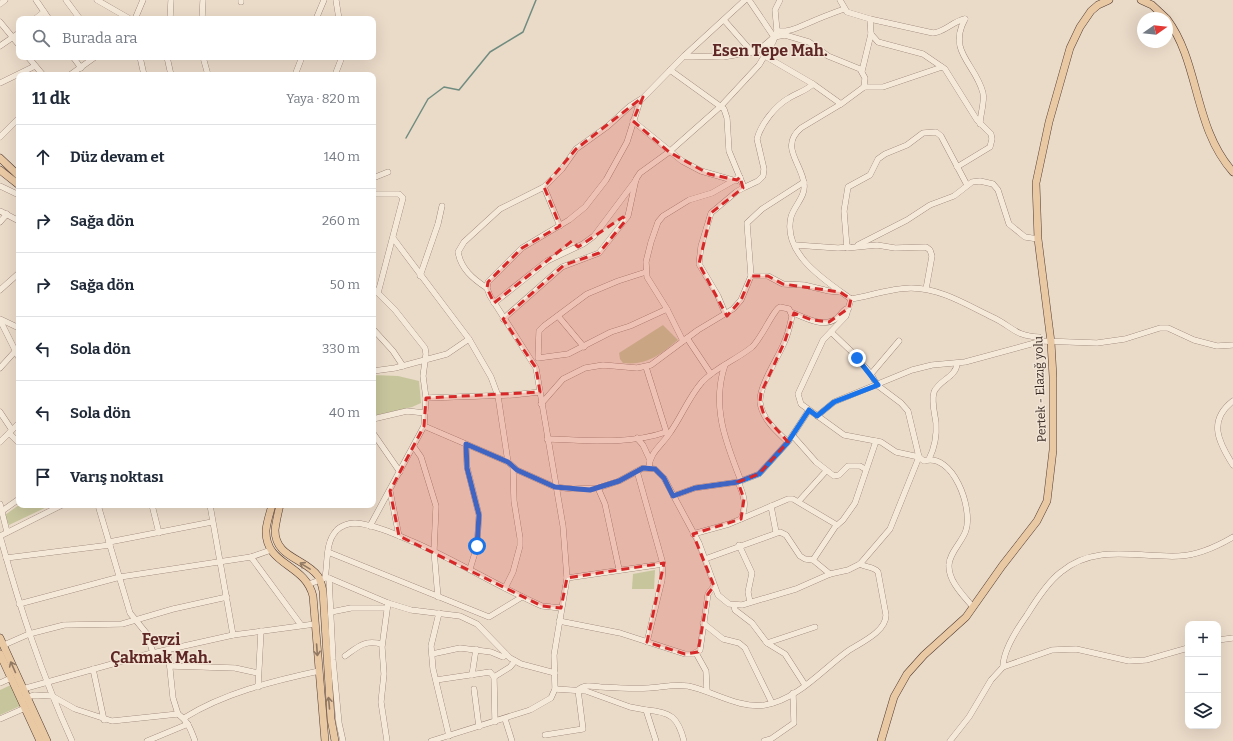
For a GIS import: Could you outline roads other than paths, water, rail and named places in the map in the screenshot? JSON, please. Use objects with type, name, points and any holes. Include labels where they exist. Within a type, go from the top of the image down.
[{"type":"main road","name":"Pertek - Elazığ yolu","points":[[881,741],[894,697],[907,674],[924,655],[959,625],[1037,521],[1047,501],[1051,475],[1054,420],[1051,342],[1038,239],[1035,197],[1038,168],[1068,55],[1086,17],[1098,5],[1109,0]]},
{"type":"main road","points":[[1141,0],[1152,5],[1160,12]]},
{"type":"main road","points":[[1173,28],[1179,38],[1211,138],[1233,172]]},
{"type":"main road","points":[[0,158],[16,173]]},
{"type":"main road","points":[[0,170],[16,183]]},
{"type":"main road","points":[[271,508],[266,530],[271,550],[281,561],[302,574],[309,584],[313,596],[325,741]]},
{"type":"main road","points":[[279,508],[275,530],[280,546],[292,558],[325,578],[323,591],[330,710],[335,741]]},
{"type":"main road","points":[[2,641],[24,699],[47,741]]},
{"type":"main road","points":[[0,654],[11,678],[20,690]]},
{"type":"main road","points":[[24,699],[25,708],[40,741]]},
{"type":"street","points":[[0,4],[5,0]]},
{"type":"street","points":[[36,0],[46,16]]},
{"type":"street","points":[[66,0],[78,16]]},
{"type":"street","points":[[97,0],[125,16]]},
{"type":"street","points":[[135,16],[143,0]]},
{"type":"street","points":[[170,16],[171,0]]},
{"type":"street","points":[[202,16],[203,0]]},
{"type":"street","points":[[317,16],[324,0]]},
{"type":"street","points":[[336,0],[339,16]]},
{"type":"street","points":[[431,741],[505,719],[530,710],[552,698],[555,689],[554,655],[567,578],[563,526],[555,487],[537,373],[532,362],[503,319],[487,288],[473,279],[460,260],[458,252],[464,242],[500,209],[544,187],[562,169],[576,148],[608,126],[630,106],[643,97],[684,56],[745,0]]},
{"type":"street","points":[[749,0],[774,37]]},
{"type":"street","points":[[494,303],[547,261],[583,244],[594,236],[640,173],[669,152],[721,106],[759,65],[773,42],[777,31],[775,10],[780,0]]},
{"type":"street","points":[[840,0],[844,9],[851,14],[933,33],[941,31],[955,21],[965,19],[960,27],[958,40],[963,56],[983,93],[980,124]]},
{"type":"street","points":[[777,31],[788,32],[809,22],[844,9]]},
{"type":"street","points":[[39,16],[44,12]]},
{"type":"street","points":[[862,71],[871,34],[870,19]]},
{"type":"street","points":[[724,20],[752,52]]},
{"type":"street","points":[[0,22],[16,42]]},
{"type":"street","points":[[871,34],[882,44],[923,54],[942,67],[980,124],[991,134],[992,140],[990,146],[957,167]]},
{"type":"street","points":[[684,56],[722,57],[752,52],[760,49],[774,37],[785,35],[809,42],[828,56],[856,66],[862,71],[865,78],[864,87]]},
{"type":"street","points":[[0,46],[16,36]]},
{"type":"street","points":[[765,56],[813,84],[842,104]]},
{"type":"street","points":[[30,60],[40,72]]},
{"type":"street","points":[[75,60],[78,71],[92,60]]},
{"type":"street","points":[[141,60],[143,72]]},
{"type":"street","points":[[167,60],[170,72]]},
{"type":"street","points":[[204,60],[207,72]]},
{"type":"street","points":[[296,72],[301,60]]},
{"type":"street","points":[[336,72],[341,60]]},
{"type":"street","points":[[23,72],[35,66]]},
{"type":"street","points":[[942,67],[883,87],[864,87],[842,104],[801,128],[793,137],[791,147],[804,182],[804,192],[791,218],[791,232],[795,245],[807,264],[840,292],[851,299],[906,288],[926,289],[952,298],[993,317],[1018,334],[1029,337],[1039,337],[1042,341]]},
{"type":"street","points":[[670,70],[721,106],[726,118],[729,151],[738,179],[743,188]]},
{"type":"street","points":[[0,83],[16,75]]},
{"type":"street","points":[[725,313],[718,296],[699,264],[701,246],[711,212],[736,192],[758,182],[763,176],[764,169],[757,139],[770,116],[788,98],[806,90],[813,84]]},
{"type":"street","points":[[487,288],[488,282],[522,248],[560,226],[585,207],[606,180],[627,142],[637,106],[643,97]]},
{"type":"street","points":[[0,137],[16,121]]},
{"type":"street","points":[[633,121],[669,152],[701,170],[738,179]]},
{"type":"street","points":[[847,248],[844,211],[848,187],[870,175],[878,159],[885,154],[907,145],[923,133],[936,132],[941,136],[967,185]]},
{"type":"street","points":[[376,177],[388,172]]},
{"type":"street","points":[[503,319],[562,267],[599,253],[628,216],[636,179]]},
{"type":"street","points":[[711,374],[685,340],[650,282],[646,272],[646,257],[660,219],[689,200],[712,193],[738,179]]},
{"type":"street","points":[[847,248],[868,241],[908,220],[930,205],[954,196],[972,182],[980,181],[993,184],[998,190],[1009,224],[1025,237],[1038,239]]},
{"type":"street","points":[[541,404],[557,384],[569,375],[581,370],[603,365],[630,368],[646,367],[656,362],[685,340],[733,309],[741,300],[751,276],[746,223],[762,209],[804,182]]},
{"type":"street","points":[[0,186],[16,194]]},
{"type":"street","points":[[544,187],[560,226]]},
{"type":"street","points":[[370,526],[424,426],[426,398],[423,376],[426,351],[396,310],[378,293],[403,197],[399,194],[376,194]]},
{"type":"street","points":[[420,276],[438,224],[442,206]]},
{"type":"street","points":[[0,211],[16,218]]},
{"type":"street","points":[[0,222],[7,214]]},
{"type":"street","points":[[393,238],[469,340],[491,377],[498,396],[508,462]]},
{"type":"street","points":[[795,245],[847,248],[877,245],[895,248],[926,247],[930,250],[932,256],[926,289]]},
{"type":"street","points":[[538,358],[539,331],[587,294],[618,281],[646,272]]},
{"type":"street","points":[[0,290],[16,276]]},
{"type":"street","points":[[751,276],[768,276],[783,284],[804,285],[840,292]]},
{"type":"street","points":[[851,299],[846,316],[823,340],[798,394],[801,404],[844,435],[876,441],[896,452],[919,457],[924,461],[929,459],[942,464],[949,469],[963,492],[967,515],[967,529],[949,565],[951,576],[959,592],[973,607]]},
{"type":"street","points":[[649,468],[650,460],[690,398],[711,374],[752,347],[760,338],[777,308],[785,307],[791,312],[825,323],[836,319],[849,308]]},
{"type":"street","points":[[532,362],[538,358],[568,354],[611,332],[630,326],[667,309]]},
{"type":"street","points":[[788,442],[778,433],[764,415],[760,402],[761,393],[785,341],[792,316],[791,312]]},
{"type":"street","points":[[558,316],[584,347]]},
{"type":"street","points":[[0,320],[16,327]]},
{"type":"street","points":[[0,320],[16,347]]},
{"type":"street","points":[[817,416],[834,402],[922,367],[957,364],[1042,341],[1097,343],[1125,339],[1160,328],[1168,328],[1194,340],[1217,346],[1233,345]]},
{"type":"street","points":[[376,332],[393,351],[403,366]]},
{"type":"street","points":[[734,606],[796,588],[830,574],[848,570],[860,564],[890,530],[919,457],[908,411],[901,403],[878,385],[852,352],[831,332]]},
{"type":"street","points":[[376,370],[403,366],[426,358],[447,354],[469,340]]},
{"type":"street","points":[[870,374],[899,341]]},
{"type":"street","points":[[0,368],[16,350]]},
{"type":"street","points":[[929,459],[936,445],[934,395],[937,387],[955,370],[957,364]]},
{"type":"street","points":[[725,365],[720,378],[719,412],[724,438],[740,482],[744,498],[745,510],[741,519]]},
{"type":"street","points":[[646,367],[667,434]]},
{"type":"street","points":[[426,398],[498,396],[540,392]]},
{"type":"street","points":[[1233,401],[1220,416],[1217,430],[1219,441],[1233,465]]},
{"type":"street","points":[[673,496],[695,488],[740,482],[759,474],[793,436],[809,410]]},
{"type":"street","points":[[376,418],[407,411],[425,413]]},
{"type":"street","points":[[0,412],[16,438]]},
{"type":"street","points":[[0,442],[16,426]]},
{"type":"street","points":[[424,426],[508,462],[513,467],[555,487],[590,490],[619,481],[637,471],[649,468],[655,469],[664,478],[693,534],[705,559],[714,586],[721,598],[734,606],[735,610],[752,623],[767,643],[785,654],[805,685]]},
{"type":"street","points":[[547,439],[606,441],[667,434]]},
{"type":"street","points":[[793,436],[826,471],[834,476],[840,475],[848,466],[860,466],[865,469]]},
{"type":"street","points":[[376,437],[400,472]]},
{"type":"street","points":[[637,438],[643,445],[650,460]]},
{"type":"street","points":[[813,560],[837,525],[843,520],[855,503],[865,469],[876,441]]},
{"type":"street","points":[[466,444],[467,468],[479,515],[477,546],[470,569]]},
{"type":"street","points":[[414,447],[421,456],[435,496],[437,516],[434,551],[438,597]]},
{"type":"street","points":[[506,588],[513,572],[520,546],[514,501],[513,467]]},
{"type":"street","points":[[637,471],[663,564],[662,580],[648,642]]},
{"type":"street","points":[[799,501],[826,471]]},
{"type":"street","points":[[598,488],[605,504],[619,569]]},
{"type":"street","points":[[390,491],[399,536]]},
{"type":"street","points":[[693,534],[728,524],[788,499],[799,501],[837,525]]},
{"type":"street","points":[[2,511],[16,501]]},
{"type":"street","points":[[0,504],[7,532]]},
{"type":"street","points":[[771,506],[776,532]]},
{"type":"street","points":[[56,508],[0,536],[29,634],[46,682],[72,741]]},
{"type":"street","points":[[99,508],[130,613],[147,634],[153,653]]},
{"type":"street","points":[[153,508],[159,533]]},
{"type":"street","points":[[210,508],[233,635]]},
{"type":"street","points":[[6,558],[109,543],[212,522]]},
{"type":"street","points":[[343,741],[339,722],[333,660],[331,612],[325,578],[329,544],[336,531],[341,527],[354,523],[370,526],[399,536],[434,551],[542,606],[561,608]]},
{"type":"street","points":[[705,559],[776,532],[786,535],[800,556],[805,559],[813,560],[830,574]]},
{"type":"street","points":[[1003,667],[1004,657],[1020,624],[1030,609],[1059,573],[1072,564],[1086,558],[1101,555],[1185,556],[1212,548],[1233,537]]},
{"type":"street","points":[[739,545],[752,573],[748,592],[750,602]]},
{"type":"street","points":[[19,604],[120,577],[219,560],[251,557],[271,550]]},
{"type":"street","points":[[328,552],[489,617],[522,597]]},
{"type":"street","points":[[251,557],[301,626]]},
{"type":"street","points":[[567,578],[619,569],[663,564]]},
{"type":"street","points":[[578,690],[585,686],[634,688],[674,684],[707,691],[749,704],[757,705],[772,703],[793,693],[805,685],[871,636],[885,621],[886,615],[878,572],[874,568],[864,567],[860,564]]},
{"type":"street","points":[[309,584],[325,578],[388,606]]},
{"type":"street","points":[[696,653],[700,646],[708,594],[714,586]]},
{"type":"street","points":[[2,641],[64,625],[82,623],[112,625],[136,621],[173,609],[227,597]]},
{"type":"street","points":[[386,741],[381,702],[384,674],[382,644],[388,606]]},
{"type":"street","points":[[331,612],[351,608],[388,606],[460,616],[477,624],[506,654],[515,661],[555,673]]},
{"type":"street","points":[[439,613],[431,646],[436,680],[449,736]]},
{"type":"street","points":[[559,622],[596,628],[685,654],[696,653]]},
{"type":"street","points":[[703,623],[724,639],[739,643],[745,648],[772,703]]},
{"type":"street","points":[[20,690],[153,653],[233,635],[315,624]]},
{"type":"street","points":[[767,643],[815,627]]},
{"type":"street","points":[[258,687],[261,631]]},
{"type":"street","points":[[1221,640],[1233,638]]},
{"type":"street","points":[[345,656],[365,643],[371,641],[382,644]]},
{"type":"street","points":[[432,654],[460,648],[476,649],[503,657],[506,654]]},
{"type":"street","points":[[950,741],[969,716],[991,680],[1003,667],[1052,650],[1067,648],[1129,661],[1146,660],[1185,649]]},
{"type":"street","points":[[472,675],[476,649]]},
{"type":"street","points":[[168,650],[173,698],[178,714],[184,718],[188,724],[195,741]]},
{"type":"street","points":[[696,653],[706,671],[707,691]]},
{"type":"street","points":[[494,676],[510,667],[515,661]]},
{"type":"street","points":[[170,666],[235,668],[258,673]]},
{"type":"street","points":[[93,669],[104,720]]},
{"type":"street","points":[[184,718],[207,705],[258,687],[283,679],[319,671]]},
{"type":"street","points":[[436,680],[490,672],[494,676],[495,722]]},
{"type":"street","points":[[0,684],[11,678]]},
{"type":"street","points":[[474,688],[479,727]]},
{"type":"street","points":[[555,689],[578,690],[630,707],[665,712],[674,718],[681,728],[684,741]]},
{"type":"street","points":[[545,735],[583,729],[578,690]]},
{"type":"street","points":[[764,741],[771,739],[794,723],[793,693]]},
{"type":"street","points":[[24,699],[34,695],[52,696],[75,709],[104,720],[128,720],[178,714]]},
{"type":"street","points":[[0,719],[25,708]]},
{"type":"street","points":[[646,710],[656,741]]},
{"type":"street","points":[[505,719],[512,741]]},
{"type":"street","points":[[147,741],[188,724]]},
{"type":"waterway","points":[[406,138],[428,99],[444,87],[459,90],[490,52],[523,32],[536,0]]},
{"type":"district","name":"Esen Tepe Mah.","points":[[770,50]]},
{"type":"district","name":"Fevzi Çakmak Mah.","points":[[161,648]]}]
